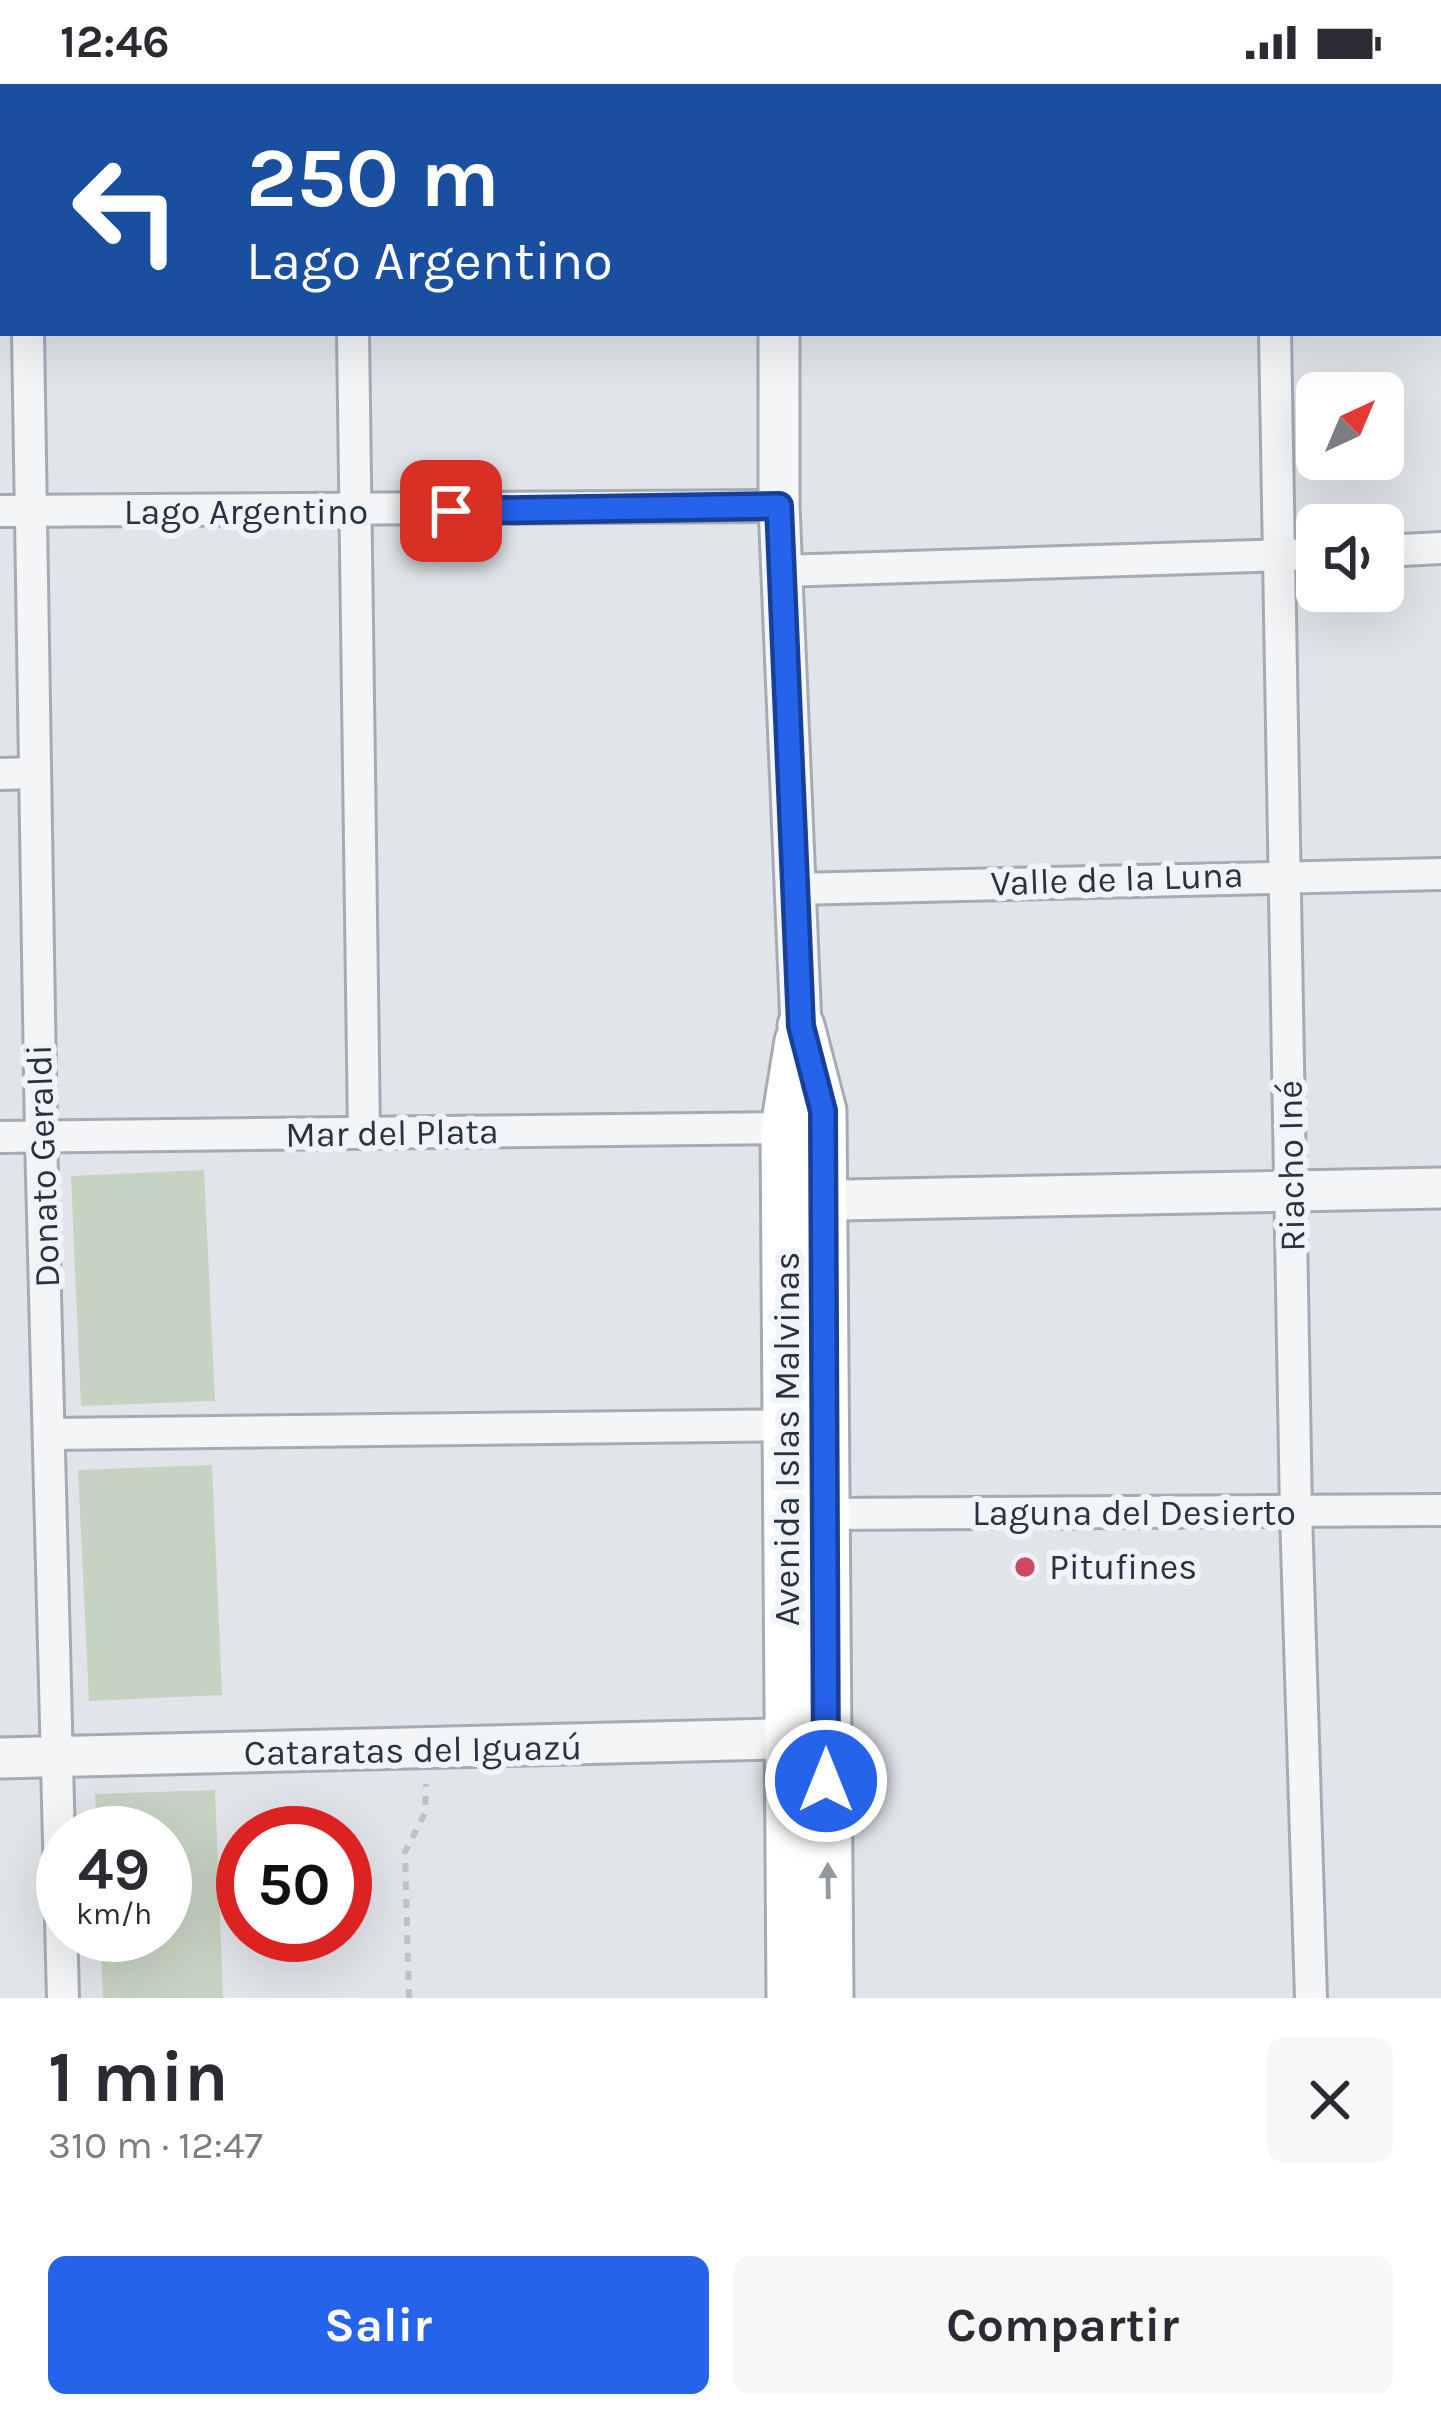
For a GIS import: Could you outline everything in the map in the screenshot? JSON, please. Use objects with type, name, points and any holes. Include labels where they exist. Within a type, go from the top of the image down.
[{"type":"main road","name":"Avenida Islas Malvinas","points":[[801,1026],[784,1128],[805,1199]]},
{"type":"main road","name":"Avenida Islas Malvinas","points":[[801,1026],[823,1111],[805,1199],[807,1739],[830,1998]]},
{"type":"main road","name":"Avenida Islas Malvinas","points":[[790,1998],[826,1514],[806,1425]]},
{"type":"street","name":"Donato Geraldi","points":[[28,336],[41,1137],[63,1998]]},
{"type":"street","points":[[353,336],[364,1133]]},
{"type":"street","name":"Avenida Islas Malvinas","points":[[779,336],[779,506],[801,1026]]},
{"type":"street","name":"Riacho Iné","points":[[1275,336],[1296,1513],[1311,1998]]},
{"type":"street","name":"Lago Argentino","points":[[0,511],[779,506]]},
{"type":"street","points":[[1404,549],[1441,548]]},
{"type":"street","points":[[782,571],[1296,555]]},
{"type":"street","points":[[0,774],[35,773]]},
{"type":"street","name":"Valle de la Luna","points":[[793,889],[1441,874]]},
{"type":"street","name":"Mar del Plata","points":[[0,1137],[784,1128]]},
{"type":"street","points":[[805,1199],[1441,1188]]},
{"type":"street","points":[[51,1434],[806,1425]]},
{"type":"street","name":"Laguna del Desierto","points":[[826,1514],[1441,1510]]},
{"type":"street","name":"Cataratas del Iguazú","points":[[0,1758],[807,1739]]},
{"type":"path","points":[[409,1998],[406,1852],[424,1813],[427,1750]]},
{"type":"green space","points":[[204,1170],[215,1401],[81,1406],[71,1176]]},
{"type":"green space","points":[[212,1465],[222,1695],[89,1701],[78,1470]]},
{"type":"green space","points":[[215,1790],[216,1962],[222,1962],[223,1998],[103,1998],[101,1962],[192,1962],[192,1806],[96,1806],[95,1794]]},
{"type":"place","name":"Pitufines","points":[[1025,1567]]},
{"type":"route","points":[[451,511],[779,506],[801,1026],[823,1111],[826,1781]]}]
